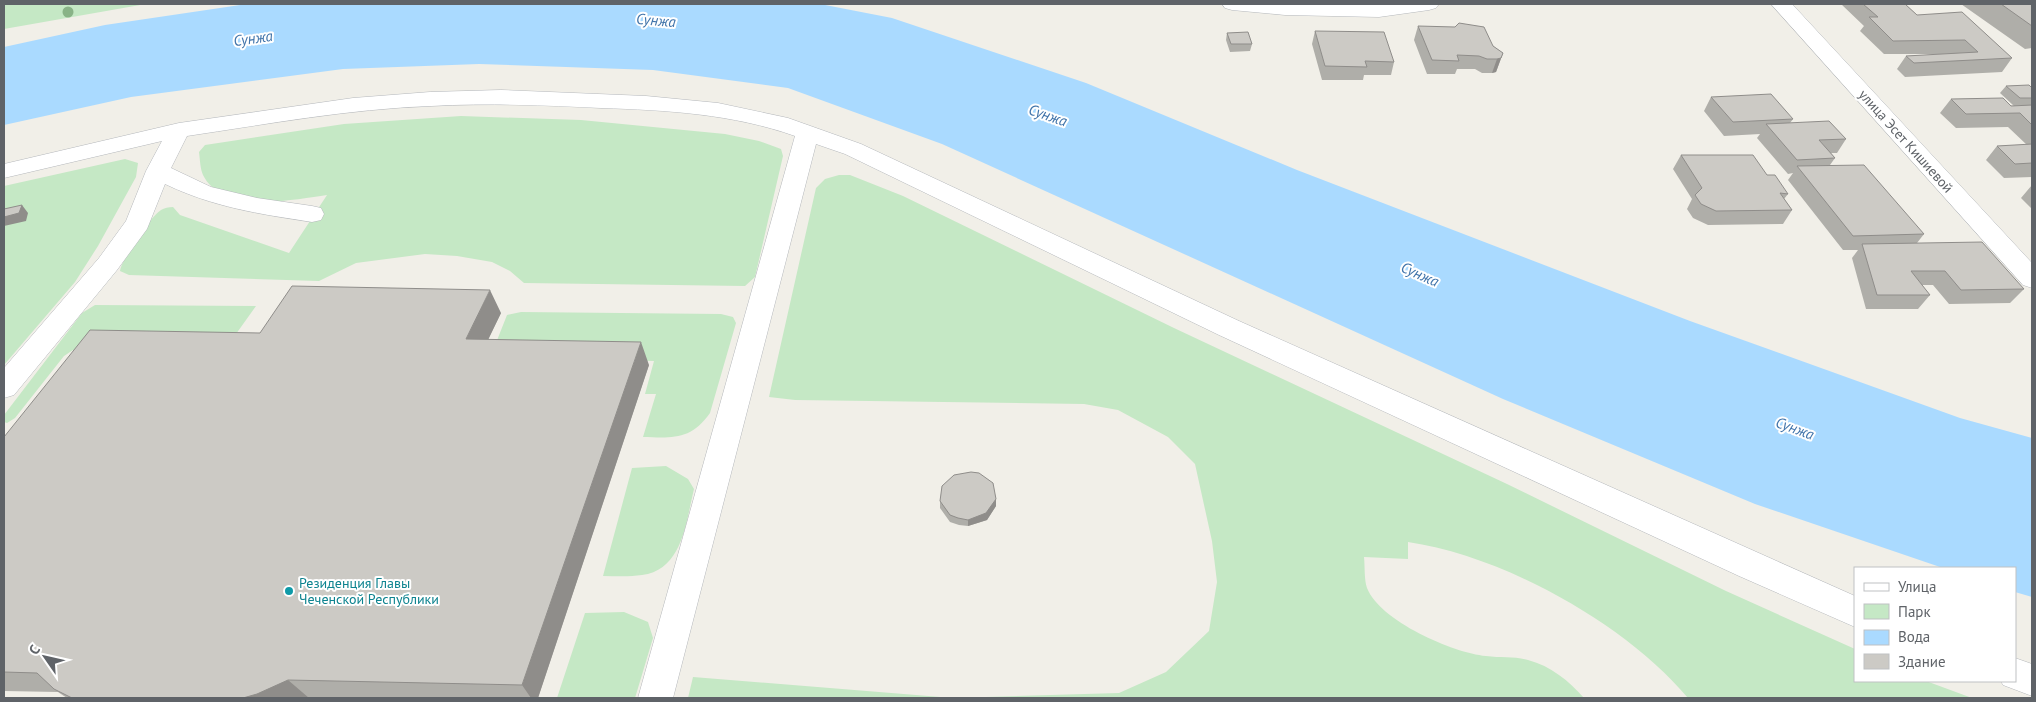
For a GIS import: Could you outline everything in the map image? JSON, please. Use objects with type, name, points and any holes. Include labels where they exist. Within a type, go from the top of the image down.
[{"type":"street","points":[[1232,4],[1285,9],[1379,11],[1429,4]]},
{"type":"street","name":"улица Эсет Кишиевой","points":[[1781,4],[2032,279]]},
{"type":"street","points":[[4,170],[179,130],[353,105],[430,99],[501,98],[646,103],[718,110],[780,123],[852,149],[1229,328],[1854,612]]},
{"type":"street","points":[[4,387],[102,272],[138,223],[158,171],[179,130]]},
{"type":"street","points":[[655,698],[807,132]]},
{"type":"street","points":[[158,171],[204,193],[257,206],[312,214]]},
{"type":"street","points":[[2016,674],[2032,680]]},
{"type":"green space","points":[[4,4],[146,4],[4,29]]},
{"type":"green space","points":[[461,116],[581,120],[725,134],[759,141],[781,149],[783,156],[755,277],[745,286],[524,283],[510,271],[492,262],[457,256],[425,254],[356,263],[319,281],[129,275],[120,271],[137,238],[156,214],[168,207],[173,207],[180,215],[289,253],[327,195],[259,202],[242,200],[226,195],[212,187],[203,175],[199,152],[205,145],[344,124]]},
{"type":"green space","points":[[125,159],[138,163],[136,177],[98,246],[75,282],[4,365],[4,186]]},
{"type":"green space","points":[[839,175],[850,175],[903,196],[1174,328],[1507,484],[1726,591],[1854,649],[1854,682],[1929,682],[1972,698],[1688,698],[1632,644],[1561,598],[1522,578],[1484,562],[1445,550],[1408,542],[1408,559],[1364,557],[1367,588],[1374,600],[1386,612],[1419,633],[1455,649],[1472,654],[1523,659],[1544,666],[1566,680],[1584,698],[953,698],[1119,693],[1166,672],[1209,631],[1217,582],[1212,541],[1195,464],[1168,437],[1118,410],[1084,404],[795,400],[769,397],[816,188],[825,179]]},
{"type":"green space","points":[[95,305],[256,306],[221,355],[73,350],[64,356],[15,418],[7,423],[4,422],[4,415],[82,313]]},
{"type":"green space","points":[[521,312],[721,314],[733,317],[736,323],[710,413],[703,422],[681,436],[643,437],[656,394],[645,394],[654,361],[500,357],[492,353],[507,315]]},
{"type":"green space","points":[[666,466],[688,479],[694,489],[685,529],[674,554],[666,564],[656,571],[637,576],[603,576],[632,468]]},
{"type":"green space","points":[[624,612],[648,622],[653,638],[635,698],[557,698],[585,613]]},
{"type":"green space","points":[[693,677],[953,698],[688,698]]},
{"type":"water","name":"Сунжа","points":[[247,4],[820,4],[892,18],[1086,83],[1297,170],[1690,321],[1960,418],[2032,438],[2032,597],[2016,592],[2016,567],[1940,567],[1755,504],[1503,399],[942,144],[788,88],[653,70],[479,64],[343,69],[131,97],[4,125],[4,47],[105,25]]},
{"type":"building","points":[[1863,4],[1905,4],[1917,15],[1962,12],[2012,58],[1914,63],[1906,56],[1978,52],[1965,40],[1893,41],[1869,17],[1878,17]]},
{"type":"building","points":[[2001,4],[2032,4],[2032,26]]},
{"type":"building","points":[[1459,23],[1484,27],[1493,46],[1503,53],[1501,58],[1487,59],[1479,56],[1457,55],[1459,61],[1432,60],[1418,26],[1455,27]]},
{"type":"building","points":[[1315,31],[1384,32],[1394,62],[1365,61],[1367,67],[1325,66]]},
{"type":"building","points":[[1248,32],[1252,44],[1231,44],[1227,33]]},
{"type":"building","points":[[2029,85],[2032,88],[2032,98],[2020,98],[2006,86]]},
{"type":"building","points":[[1771,94],[1793,119],[1733,122],[1711,97]]},
{"type":"building","points":[[2003,98],[2011,106],[2032,105],[2032,125],[2020,113],[1966,114],[1951,99]]},
{"type":"building","points":[[1829,121],[1846,139],[1819,140],[1835,158],[1797,160],[1766,124]]},
{"type":"building","points":[[2032,144],[2032,163],[2015,164],[1997,146]]},
{"type":"building","points":[[1681,155],[1753,155],[1767,175],[1775,175],[1788,194],[1780,193],[1792,210],[1716,211],[1701,204],[1695,195],[1702,188]]},
{"type":"building","points":[[1864,165],[1924,234],[1853,236],[1797,166]]},
{"type":"building","points":[[22,205],[19,213],[4,217],[4,209]]},
{"type":"building","points":[[1982,242],[2024,289],[1961,290],[1945,271],[1911,271],[1930,295],[1877,295],[1862,244]]},
{"type":"building","name":"Резиденция Главы Чеченской Республики","points":[[292,286],[490,290],[466,339],[641,342],[522,685],[288,680],[243,698],[72,698],[54,689],[37,673],[4,672],[4,437],[90,330],[260,333]]},
{"type":"building","points":[[971,472],[979,473],[993,483],[996,499],[986,513],[968,520],[950,515],[940,501],[942,486],[954,475]]},
{"type":"place","name":"Резиденция Главы Чеченской Республики","points":[[289,591]]}]
